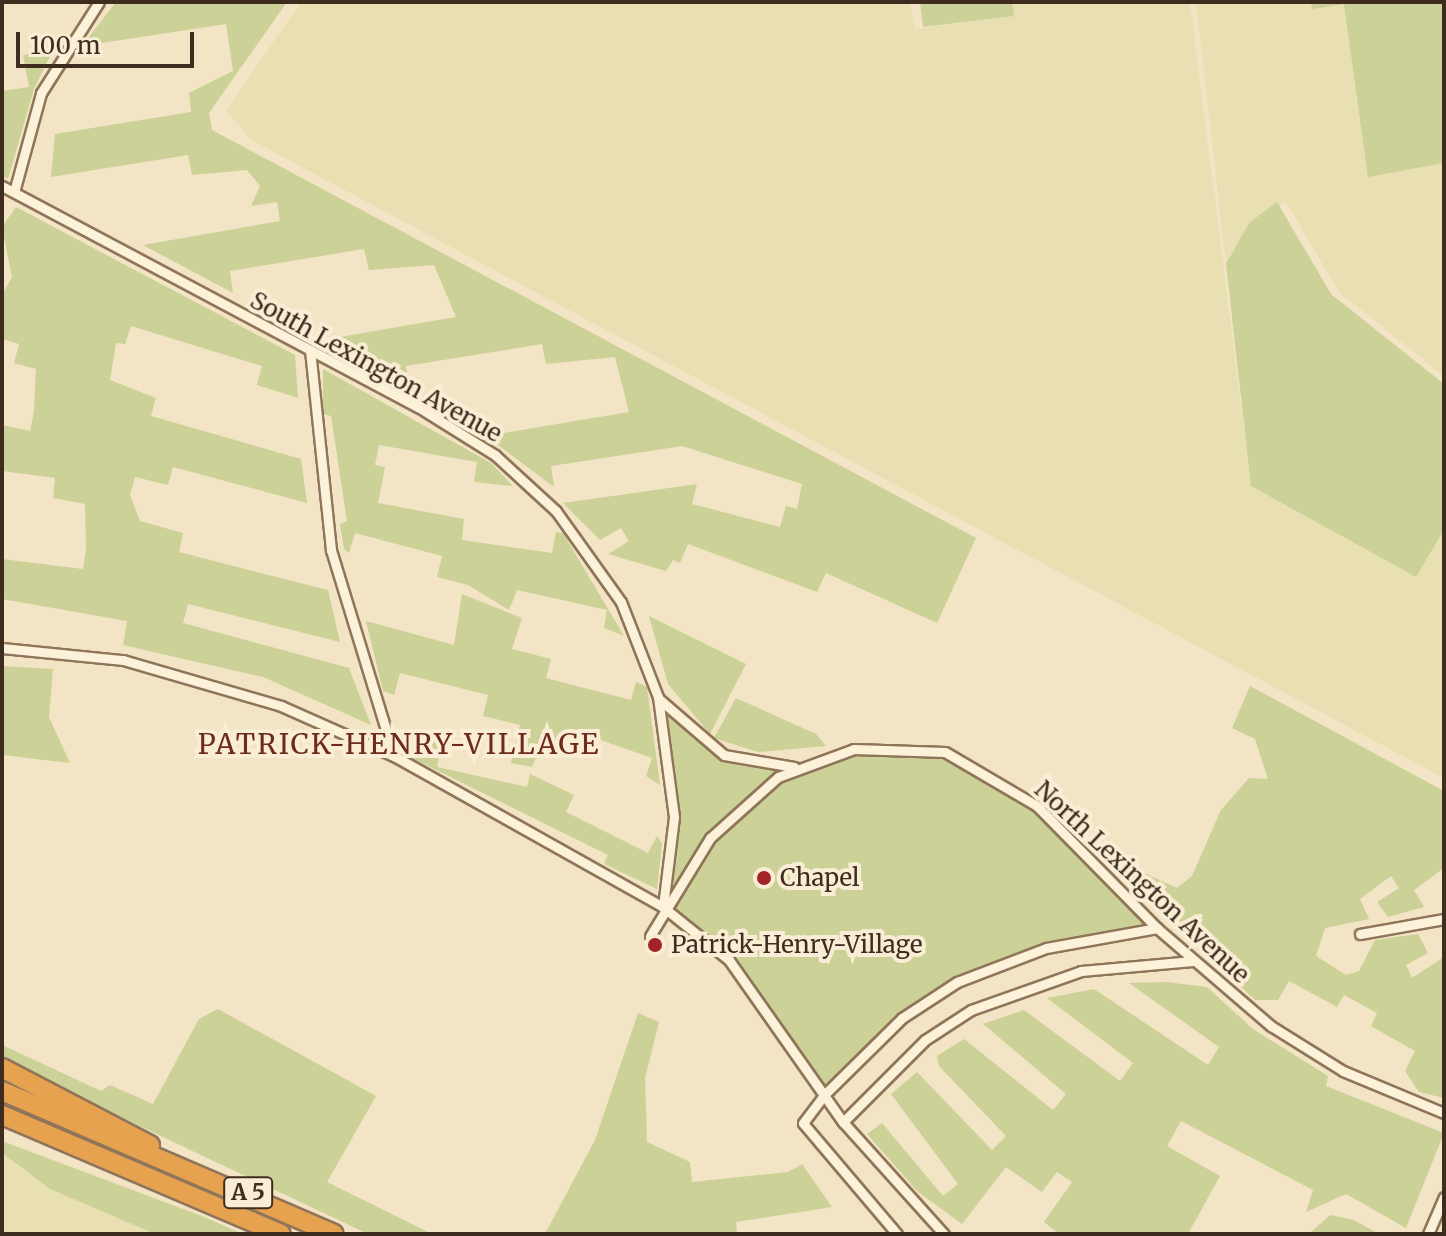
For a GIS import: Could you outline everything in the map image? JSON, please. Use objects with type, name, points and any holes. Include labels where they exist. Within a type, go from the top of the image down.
[{"type":"highway","name":"A 5","points":[[2,1068],[133,1130],[162,1155]]},
{"type":"highway","name":"A 5","points":[[2,1091],[162,1155],[334,1234]]},
{"type":"highway","name":"A 5","points":[[2,1115],[124,1164],[281,1234]]},
{"type":"highway","name":"A 5","points":[[2,1128],[124,1164]]},
{"type":"street","points":[[14,192],[41,93],[99,2]]},
{"type":"street","name":"South Lexington Avenue","points":[[2,186],[476,442],[556,511],[621,602],[658,697],[674,817],[663,907]]},
{"type":"street","points":[[310,350],[331,550],[394,756]]},
{"type":"street","points":[[2,648],[65,652],[181,674],[281,706],[394,756],[663,907],[729,960],[843,1122],[944,1234]]},
{"type":"street","name":"North Lexington Avenue","points":[[658,697],[724,755],[797,767]]},
{"type":"street","name":"North Lexington Avenue","points":[[663,907],[728,818],[797,767],[877,746],[945,752],[1037,806],[1193,961],[1310,1052],[1444,1113]]},
{"type":"street","points":[[650,936],[663,907]]},
{"type":"street","points":[[1360,934],[1444,919]]},
{"type":"street","points":[[897,1234],[803,1123],[823,1096],[902,1018],[957,982],[1046,948],[1157,928]]},
{"type":"street","points":[[843,1122],[925,1040],[971,1010],[1081,971],[1193,961]]},
{"type":"street","points":[[1428,1234],[1444,1197]]},
{"type":"shaded area","points":[[301,2],[910,2],[915,29],[1013,16],[1012,2],[1190,2],[1251,486],[1416,577],[1444,530],[1444,778],[253,141],[226,111]]},
{"type":"shaded area","points":[[1196,2],[1311,2],[1313,9],[1344,3],[1432,165],[1444,163],[1444,376],[1339,292],[1286,202],[1249,223],[1226,264]]},
{"type":"shaded area","points":[[2,1154],[50,1189],[155,1234],[2,1234]]},
{"type":"green space","points":[[116,2],[287,2],[209,113],[212,130],[976,538],[937,623],[826,573],[817,592],[688,544],[680,563],[673,560],[666,571],[608,554],[629,541],[621,528],[600,540],[563,503],[697,484],[692,504],[780,527],[786,506],[797,509],[802,484],[682,446],[551,466],[554,487],[494,442],[492,435],[629,412],[615,357],[546,364],[542,344],[406,366],[409,387],[322,340],[456,317],[434,265],[369,270],[364,249],[230,271],[233,293],[143,245],[280,221],[277,202],[251,206],[260,186],[247,170],[192,175],[188,155],[51,177],[55,134],[191,112],[189,93],[233,71],[226,24],[82,46]]},
{"type":"green space","points":[[920,2],[1012,2],[1014,16],[923,27]]},
{"type":"green space","points":[[1311,2],[1444,2],[1444,163],[1368,177],[1344,4],[1312,9]]},
{"type":"green space","points":[[53,50],[34,89],[8,179],[2,176],[2,91],[29,87],[23,55]]},
{"type":"green space","points":[[1277,202],[1331,294],[1444,384],[1444,530],[1416,577],[1251,486],[1226,264],[1249,223]]},
{"type":"green space","points":[[16,207],[295,355],[298,398],[257,385],[262,366],[131,326],[125,344],[116,343],[110,380],[156,398],[151,416],[301,459],[307,503],[173,467],[168,485],[135,477],[130,495],[140,521],[183,533],[179,552],[328,590],[340,642],[188,604],[183,623],[349,668],[371,725],[263,677],[123,645],[127,621],[2,599],[2,559],[83,569],[86,550],[85,504],[53,498],[55,478],[2,471],[2,425],[30,431],[34,412],[36,369],[14,363],[19,344],[2,339],[2,295],[12,277],[2,227]]},
{"type":"green space","points":[[323,369],[491,463],[513,486],[474,482],[477,462],[379,445],[375,465],[385,467],[378,503],[464,519],[462,540],[552,553],[556,532],[563,533],[624,636],[604,628],[607,610],[517,590],[509,610],[468,585],[437,577],[442,556],[355,533],[349,553],[344,549],[340,524],[347,521],[331,416],[323,414]]},
{"type":"green space","points":[[462,594],[522,618],[512,649],[551,659],[546,678],[631,700],[636,682],[647,687],[660,785],[646,776],[652,758],[569,729],[562,747],[544,739],[532,767],[511,763],[520,725],[483,716],[488,695],[400,673],[394,695],[383,691],[366,621],[454,645]]},
{"type":"green space","points":[[649,616],[746,664],[710,734],[668,684]]},
{"type":"green space","points":[[2,666],[53,669],[49,717],[70,763],[2,755]]},
{"type":"green space","points":[[1250,686],[1444,791],[1444,868],[1414,890],[1424,907],[1388,917],[1377,902],[1399,888],[1391,876],[1360,899],[1369,919],[1325,928],[1316,956],[1346,975],[1359,971],[1375,940],[1418,934],[1428,953],[1406,965],[1412,978],[1444,957],[1444,1098],[1419,1092],[1405,1071],[1415,1051],[1371,1026],[1377,1013],[1344,995],[1337,1007],[1289,981],[1278,1000],[1255,1000],[1113,866],[1118,861],[1177,888],[1192,876],[1221,810],[1249,778],[1268,779],[1255,739],[1232,728]]},
{"type":"green space","points":[[658,697],[724,755],[797,767],[877,746],[945,752],[1014,789],[1157,928],[1088,938],[982,971],[902,1018],[823,1096],[746,982],[663,907],[674,817]]},
{"type":"green space","points":[[736,698],[816,734],[826,746],[758,752],[714,738]]},
{"type":"green space","points":[[401,735],[441,743],[437,767],[527,787],[530,774],[574,795],[566,812],[648,853],[657,836],[662,843],[657,889],[604,864],[608,855],[406,755]]},
{"type":"green space","points":[[1166,982],[1207,987],[1253,1029],[1328,1076],[1326,1086],[1444,1133],[1406,1228],[1346,1194],[1306,1212],[1313,1190],[1181,1121],[1167,1146],[1220,1176],[1188,1234],[1059,1234],[1044,1222],[1072,1182],[1057,1172],[1042,1192],[1006,1167],[962,1224],[917,1191],[867,1134],[882,1123],[943,1196],[958,1184],[891,1094],[917,1072],[992,1150],[1006,1136],[939,1066],[937,1056],[964,1039],[1053,1110],[1066,1094],[983,1024],[1024,1010],[1120,1081],[1133,1063],[1047,998],[1094,989],[1208,1065],[1219,1047],[1129,983]]},
{"type":"green space","points":[[218,1009],[376,1096],[327,1182],[432,1234],[368,1234],[2,1061],[2,1045],[101,1091],[110,1085],[153,1104],[199,1019]]},
{"type":"green space","points":[[638,1013],[659,1022],[645,1078],[647,1142],[690,1162],[692,1182],[788,1172],[802,1164],[832,1207],[736,1222],[737,1234],[545,1234],[595,1140]]},
{"type":"green space","points":[[2,1141],[243,1234],[155,1234],[50,1189],[2,1153]]},
{"type":"green space","points":[[1330,1215],[1354,1220],[1379,1234],[1309,1234]]},
{"type":"place","name":"Chapel","points":[[764,878]]},
{"type":"place","name":"Patrick-Henry-Village","points":[[655,945]]},
{"type":"district","name":"PATRICK-HENRY-VILLAGE","points":[[399,744]]}]
